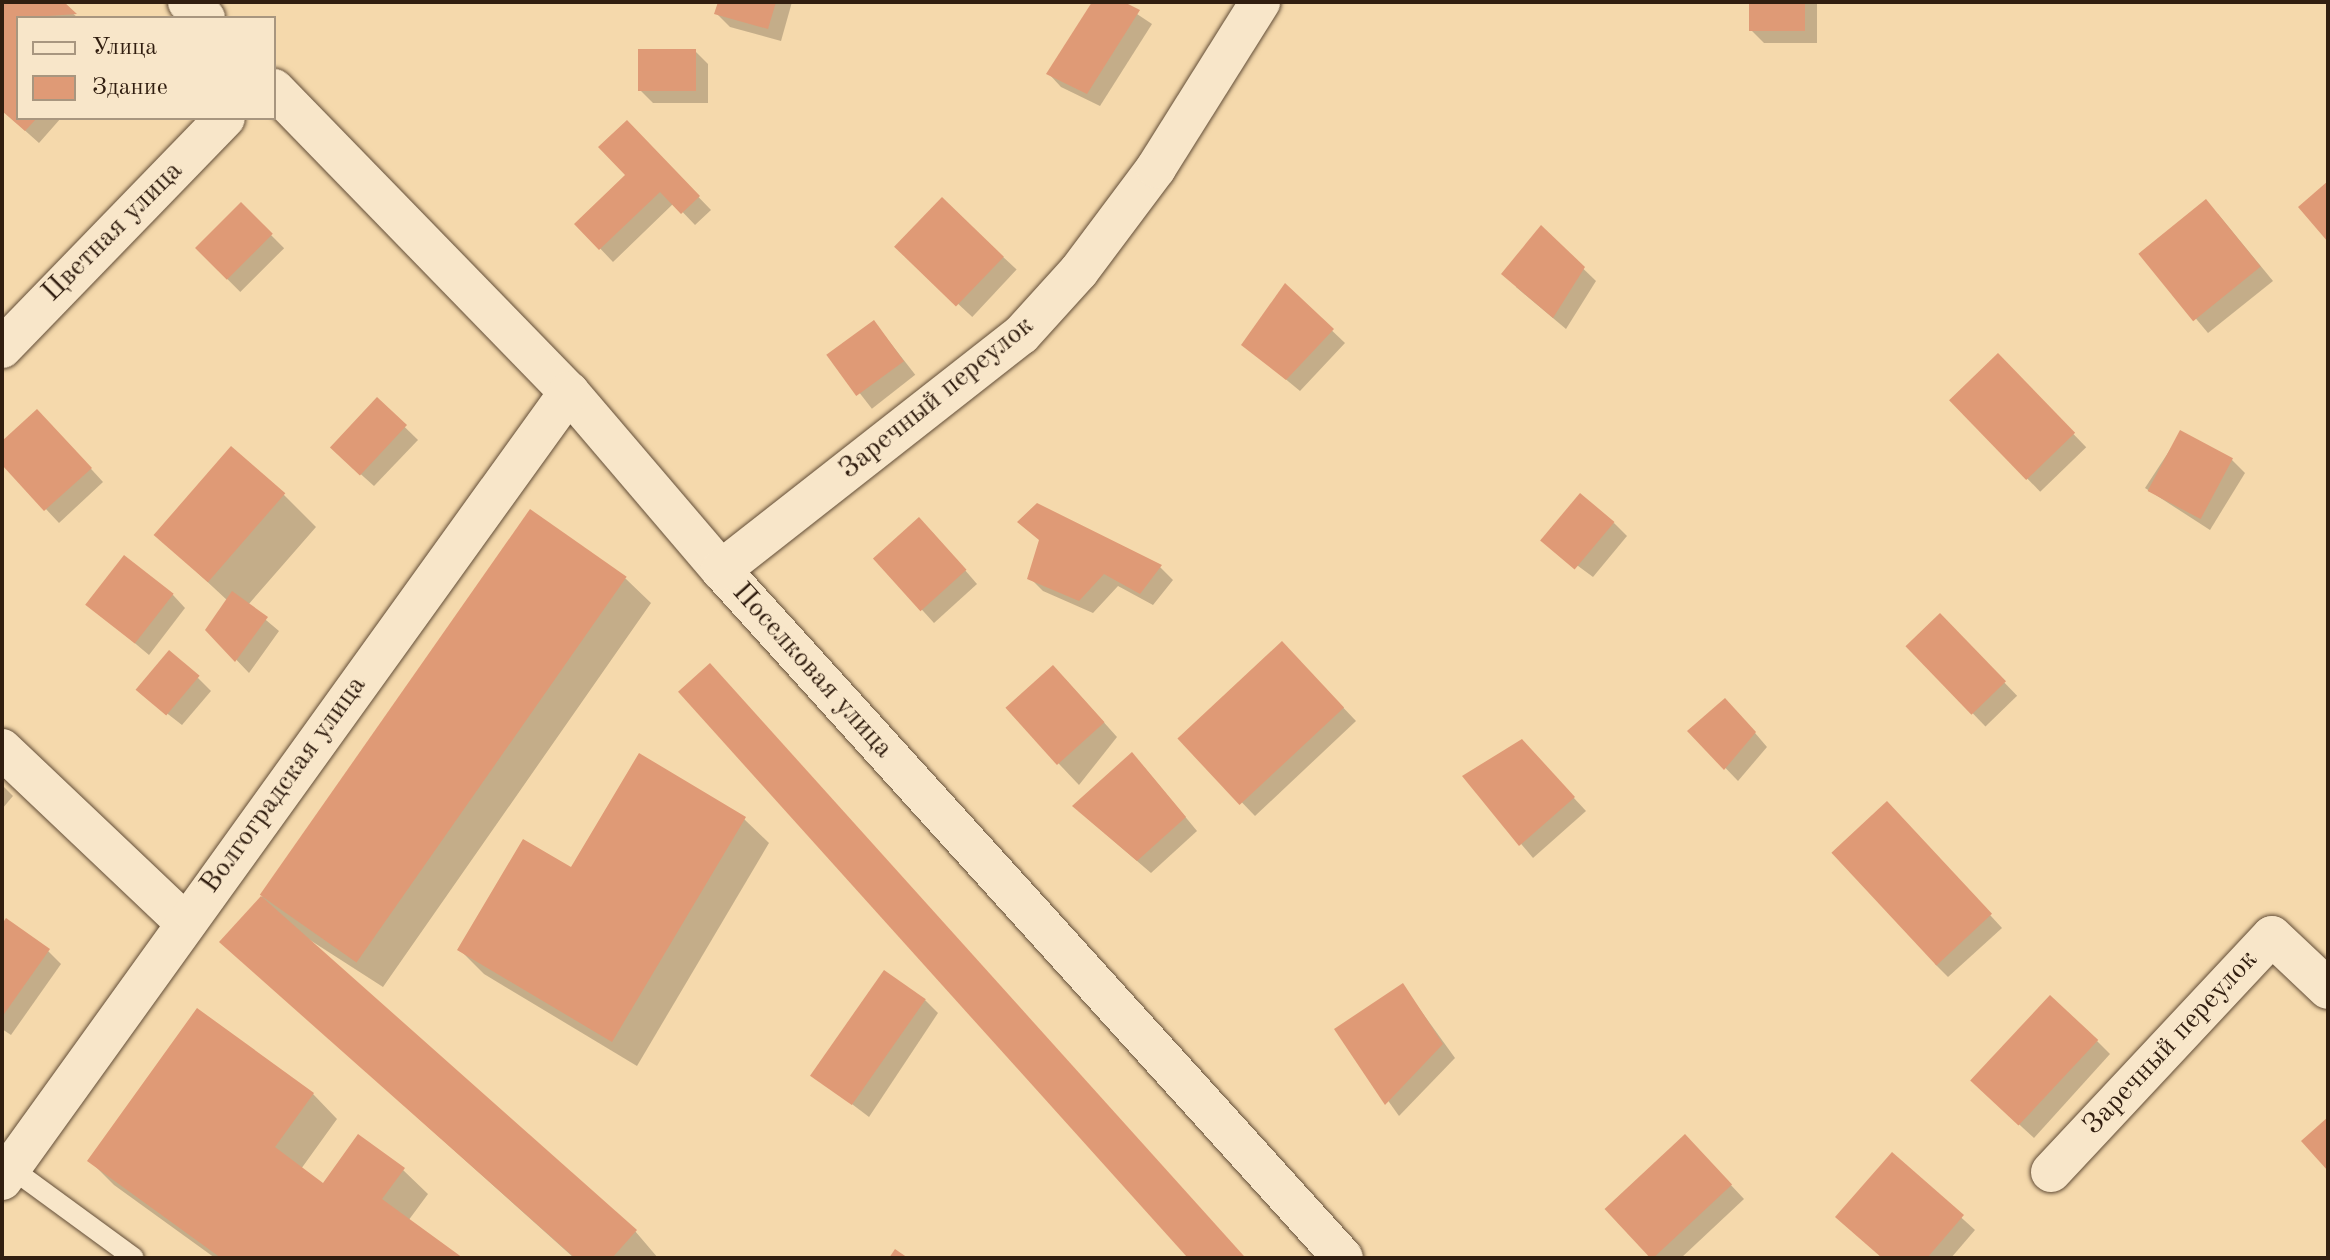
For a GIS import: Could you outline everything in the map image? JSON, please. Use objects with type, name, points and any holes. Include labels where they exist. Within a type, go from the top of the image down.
[{"type":"street","points":[[188,2],[203,16]]},
{"type":"street","name":"Заречный переулок","points":[[721,570],[1021,335],[1079,271],[1156,168],[1260,2]]},
{"type":"street","name":"Поселковая улица","points":[[276,91],[569,392],[721,570],[1343,1258]]},
{"type":"street","name":"Цветная улица","points":[[2,348],[223,120]]},
{"type":"street","name":"Волгоградская улица","points":[[7,1174],[184,922],[569,392]]},
{"type":"street","points":[[2,749],[184,922]]},
{"type":"street","name":"Заречный переулок","points":[[2051,1172],[2272,936],[2328,989]]},
{"type":"lane","points":[[7,1174],[134,1258]]},
{"type":"building","points":[[2,2],[64,2],[77,14],[16,16],[16,120],[35,120],[25,131],[2,111]]},
{"type":"building","points":[[718,2],[776,2],[768,29],[714,14]]},
{"type":"building","points":[[1092,2],[1124,2],[1140,10],[1087,94],[1046,74]]},
{"type":"building","points":[[1749,2],[1805,2],[1805,31],[1749,31]]},
{"type":"building","points":[[638,49],[696,49],[696,91],[638,91]]},
{"type":"building","points":[[627,120],[700,196],[681,214],[660,192],[599,250],[574,224],[625,175],[598,147]]},
{"type":"building","points":[[2328,181],[2328,242],[2298,207]]},
{"type":"building","points":[[942,197],[1004,257],[956,306],[894,247]]},
{"type":"building","points":[[2206,199],[2261,267],[2193,321],[2138,254]]},
{"type":"building","points":[[241,202],[273,234],[227,280],[195,248]]},
{"type":"building","points":[[1541,225],[1585,267],[1553,318],[1501,274]]},
{"type":"building","points":[[1285,283],[1334,329],[1286,380],[1241,345]]},
{"type":"building","points":[[874,320],[904,361],[856,396],[826,355]]},
{"type":"building","points":[[1998,353],[2075,433],[2026,480],[1949,400]]},
{"type":"building","points":[[377,397],[407,425],[360,475],[330,447]]},
{"type":"building","points":[[37,409],[92,468],[44,511],[2,465],[2,441]]},
{"type":"building","points":[[2180,430],[2233,458],[2201,519],[2148,491]]},
{"type":"building","points":[[231,446],[285,493],[208,582],[154,535]]},
{"type":"building","points":[[1580,493],[1614,522],[1575,569],[1540,540]]},
{"type":"building","points":[[1037,503],[1162,565],[1140,594],[1104,574],[1079,601],[1027,579],[1039,540],[1017,522]]},
{"type":"building","points":[[530,509],[627,577],[357,963],[260,895]]},
{"type":"building","points":[[919,517],[967,570],[920,611],[873,558]]},
{"type":"building","points":[[124,555],[174,594],[135,643],[85,605]]},
{"type":"building","points":[[232,591],[268,617],[235,662],[205,630]]},
{"type":"building","points":[[1940,613],[2006,681],[1971,715],[1905,646]]},
{"type":"building","points":[[1282,641],[1344,708],[1239,805],[1177,739]]},
{"type":"building","points":[[169,650],[200,676],[166,716],[136,690]]},
{"type":"building","points":[[710,663],[1245,1258],[1188,1258],[678,692]]},
{"type":"building","points":[[1053,665],[1105,722],[1057,765],[1005,708]]},
{"type":"building","points":[[1725,698],[1756,732],[1724,770],[1687,731]]},
{"type":"building","points":[[1522,739],[1575,797],[1519,846],[1462,776]]},
{"type":"building","points":[[1132,752],[1186,817],[1137,861],[1072,806]]},
{"type":"building","points":[[639,753],[746,817],[612,1042],[457,950],[523,839],[571,867]]},
{"type":"building","points":[[1887,801],[1992,914],[1936,965],[1831,853]]},
{"type":"building","points":[[261,896],[637,1230],[612,1258],[575,1258],[219,942]]},
{"type":"building","points":[[6,918],[50,949],[2,1017],[2,924]]},
{"type":"building","points":[[884,970],[926,999],[852,1105],[810,1076]]},
{"type":"building","points":[[1403,983],[1443,1044],[1385,1105],[1334,1029]]},
{"type":"building","points":[[2050,995],[2098,1040],[2018,1126],[1970,1081]]},
{"type":"building","points":[[197,1008],[314,1093],[275,1147],[323,1183],[358,1134],[405,1168],[382,1199],[463,1258],[221,1258],[87,1161]]},
{"type":"building","points":[[2328,1117],[2328,1171],[2301,1141]]},
{"type":"building","points":[[1685,1134],[1732,1184],[1653,1258],[1605,1209]]},
{"type":"building","points":[[1892,1152],[1964,1215],[1927,1258],[1882,1258],[1835,1217]]},
{"type":"building","points":[[895,1249],[908,1258],[889,1258]]}]
